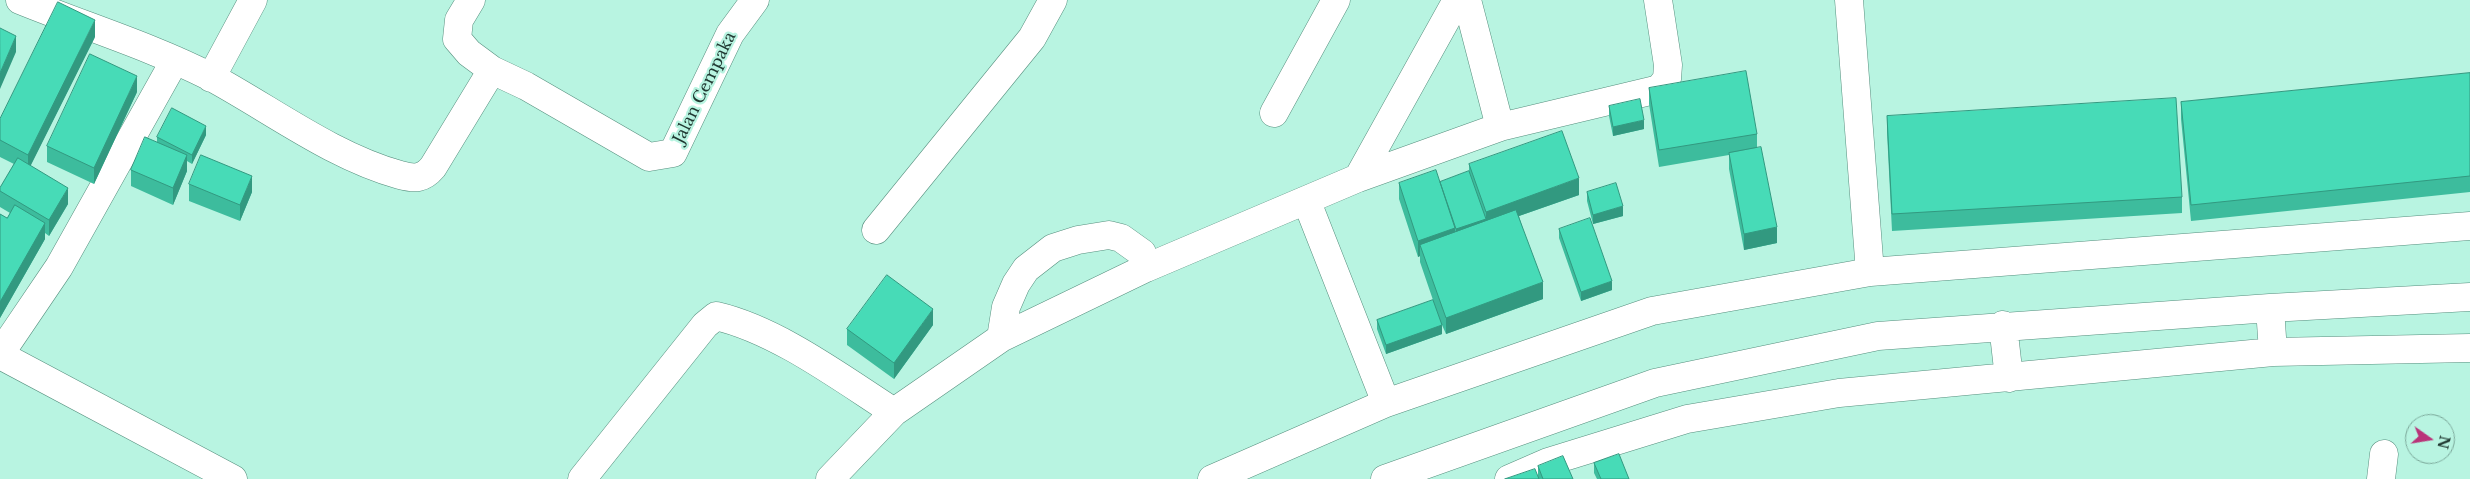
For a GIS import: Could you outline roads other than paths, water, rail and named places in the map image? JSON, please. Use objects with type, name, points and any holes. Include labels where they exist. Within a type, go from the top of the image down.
[{"type":"street","points":[[20,0],[175,60],[211,78],[336,149],[379,168],[418,178],[426,175],[433,167],[492,70],[469,53],[457,39],[459,20],[471,0]]},
{"type":"street","points":[[211,78],[254,0]]},
{"type":"street","name":"Jalan Cempaka","points":[[492,70],[526,86],[649,157],[673,153],[730,34],[755,0]]},
{"type":"street","points":[[876,230],[1032,38],[1053,0]]},
{"type":"street","points":[[1274,113],[1336,0]]},
{"type":"street","points":[[1358,178],[1457,0]]},
{"type":"street","points":[[1466,0],[1500,127]]},
{"type":"street","points":[[830,479],[894,412],[1001,338],[1146,268],[1307,202],[1358,178],[1500,127],[1659,89],[1667,79],[1668,65],[1658,0]]},
{"type":"street","points":[[1849,0],[1870,272]]},
{"type":"street","points":[[175,60],[59,267],[0,355],[233,479]]},
{"type":"street","points":[[1307,202],[1386,403]]},
{"type":"street","points":[[1212,479],[1386,403],[1652,311],[1870,272],[2470,226]]},
{"type":"street","points":[[1001,338],[1006,307],[1016,284],[1026,269],[1053,248],[1078,240],[1109,235],[1121,238],[1142,253],[1146,268]]},
{"type":"street","points":[[1385,479],[1655,383],[1878,336],[2003,325],[2470,297]]},
{"type":"street","points":[[2270,308],[2273,352]]},
{"type":"street","points":[[582,479],[705,325],[716,316],[731,319],[796,350],[894,412]]},
{"type":"street","points":[[2003,325],[2008,378]]},
{"type":"street","points":[[1509,479],[1548,462],[1687,419],[1839,394],[2273,352],[2470,348]]}]
